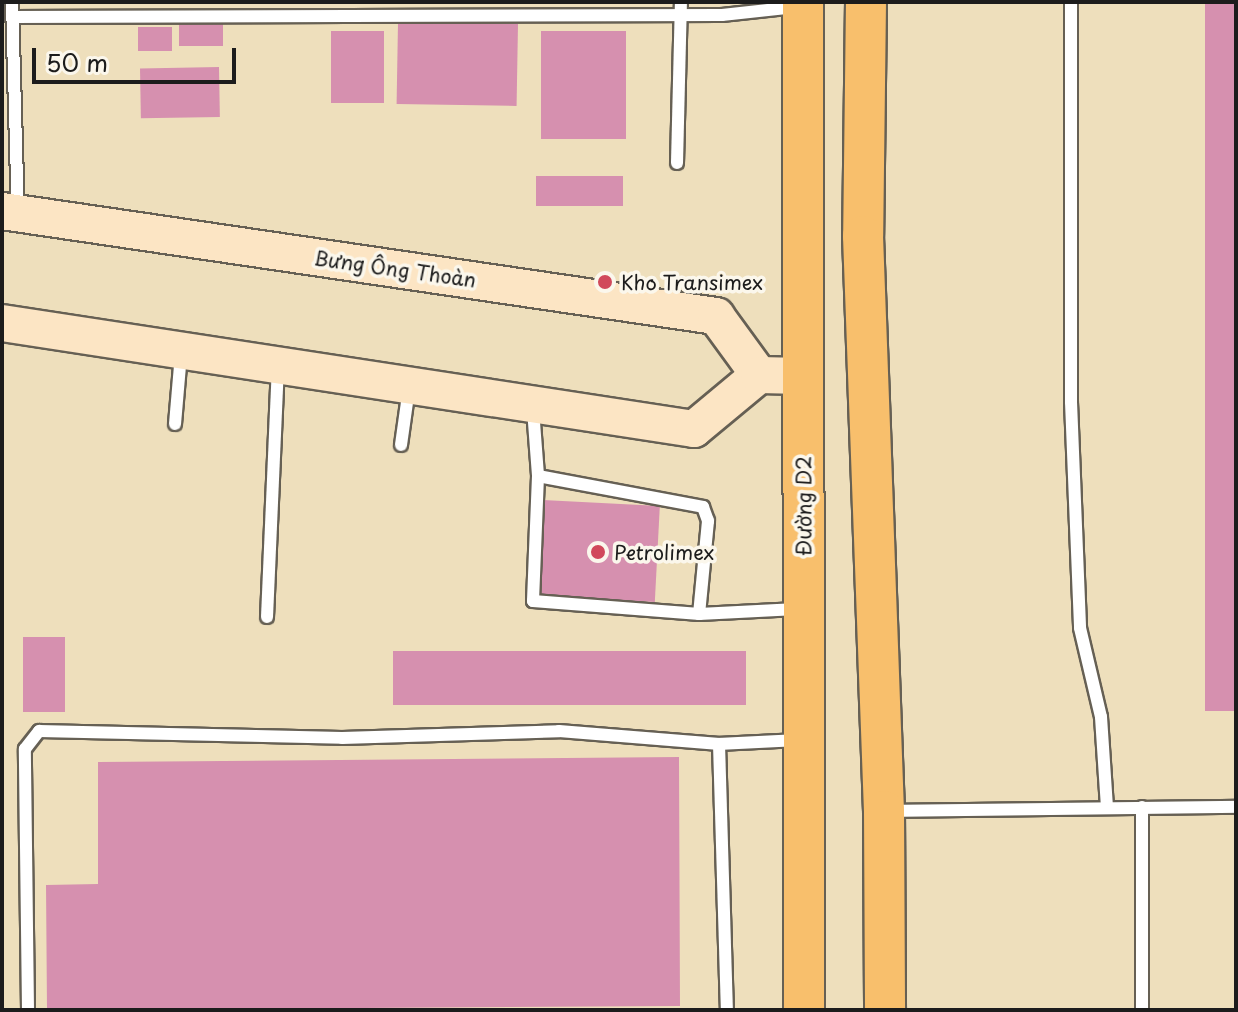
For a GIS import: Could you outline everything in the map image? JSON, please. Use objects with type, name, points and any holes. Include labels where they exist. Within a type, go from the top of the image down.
[{"type":"main road","points":[[866,2],[863,236],[866,377],[875,587],[893,609],[896,711],[881,745],[885,1010]]},
{"type":"main road","points":[[863,236],[882,187],[884,2]]},
{"type":"main road","name":"Đường D2","points":[[803,4],[804,1010]]},
{"type":"main road","points":[[803,376],[866,377]]},
{"type":"main road","points":[[883,935],[903,966],[903,1010]]},
{"type":"street","name":"Bưng Ông Thoàn","points":[[10,212],[716,316],[759,375]]},
{"type":"street","points":[[2,323],[181,354],[694,429],[759,375],[803,376]]},
{"type":"lane","points":[[10,212],[12,2]]},
{"type":"lane","points":[[1071,2],[1071,402],[1080,628],[1101,717],[1107,808]]},
{"type":"lane","points":[[12,17],[680,9],[803,4]]},
{"type":"lane","points":[[677,163],[680,9]]},
{"type":"lane","points":[[175,424],[181,354]]},
{"type":"lane","points":[[267,617],[278,368]]},
{"type":"lane","points":[[401,445],[409,388]]},
{"type":"lane","points":[[533,407],[538,476],[533,601],[699,614],[804,609]]},
{"type":"lane","points":[[538,476],[703,507],[708,521],[699,614]]},
{"type":"lane","points":[[28,1010],[25,749],[39,731],[342,738],[559,731],[719,744],[805,740]]},
{"type":"lane","points":[[719,744],[727,1010]]},
{"type":"lane","points":[[1142,807],[1142,1010]]},
{"type":"lane","points":[[884,811],[1236,807]]},
{"type":"building","points":[[1205,2],[1236,2],[1236,711],[1205,711]]},
{"type":"building","points":[[179,21],[223,21],[223,46],[179,46]]},
{"type":"building","points":[[398,22],[518,24],[517,106],[397,104]]},
{"type":"building","points":[[138,27],[172,27],[172,51],[138,51]]},
{"type":"building","points":[[331,31],[384,31],[384,103],[331,103]]},
{"type":"building","points":[[541,31],[626,31],[626,139],[541,139]]},
{"type":"building","points":[[219,67],[220,117],[141,118],[140,68]]},
{"type":"building","points":[[536,176],[623,176],[623,206],[536,206]]},
{"type":"building","name":"Petrolimex","points":[[543,500],[660,506],[655,602],[538,596]]},
{"type":"building","points":[[23,637],[65,637],[65,712],[23,712]]},
{"type":"building","points":[[393,651],[746,651],[746,705],[393,705]]},
{"type":"building","points":[[679,757],[680,1006],[47,1010],[46,885],[98,884],[98,762]]},
{"type":"place","name":"Kho Transimex","points":[[605,282]]},
{"type":"place","name":"Petrolimex","points":[[598,552]]}]
